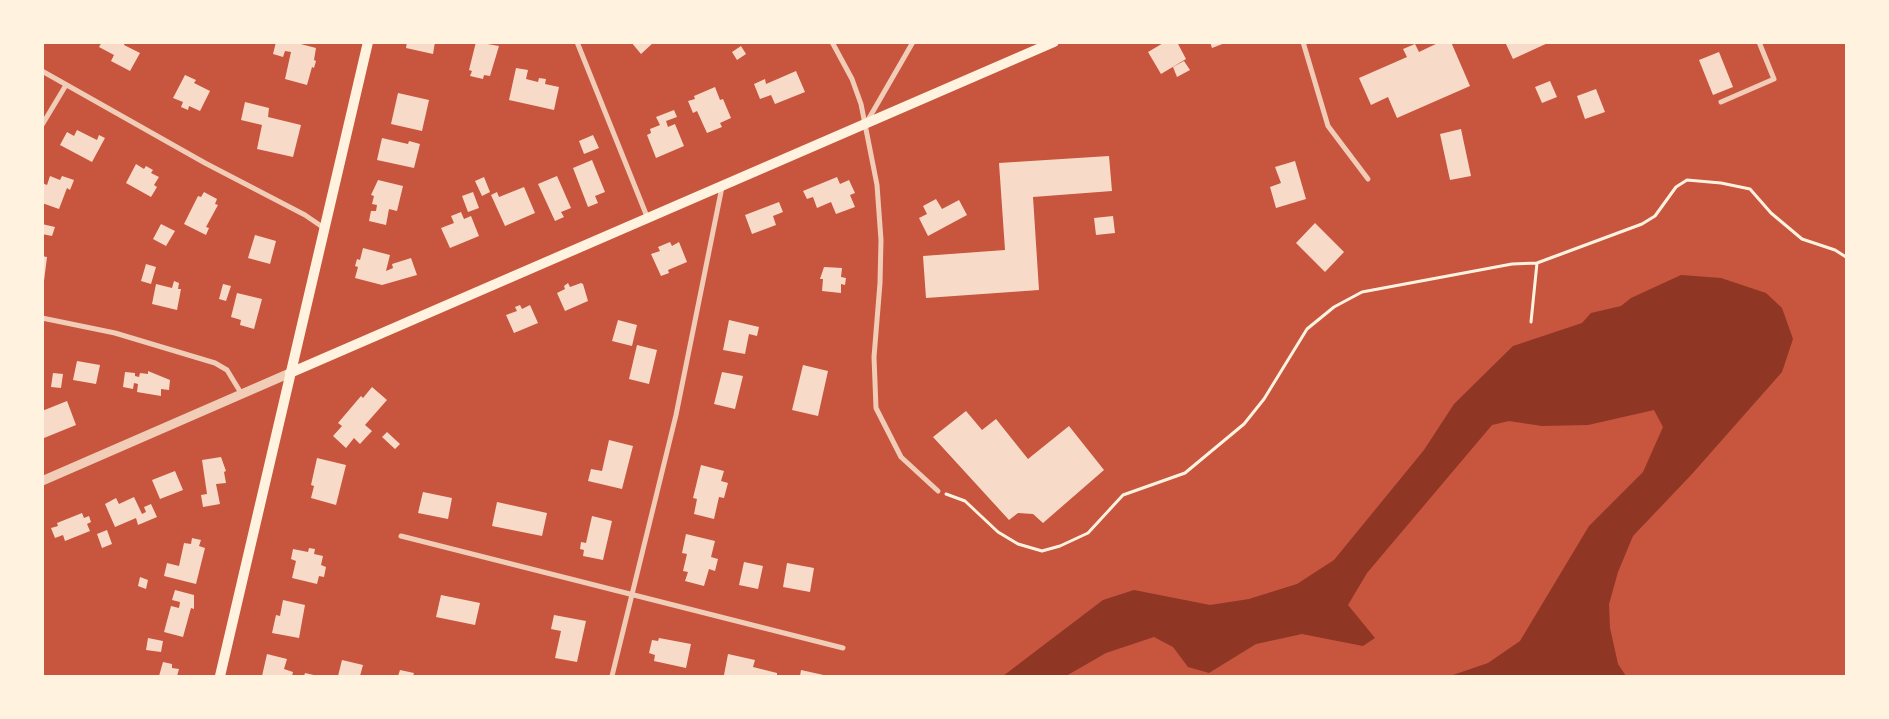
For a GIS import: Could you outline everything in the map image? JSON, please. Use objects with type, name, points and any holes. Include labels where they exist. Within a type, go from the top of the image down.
[{"type":"main road","points":[[220,676],[368,42]]},
{"type":"main road","points":[[290,373],[1054,42]]},
{"type":"street","points":[[577,42],[648,219]]},
{"type":"street","points":[[832,42],[852,79],[866,124],[877,185],[881,240],[880,283],[874,358],[876,408],[901,457],[938,491]]},
{"type":"street","points":[[866,124],[912,42]]},
{"type":"street","points":[[1303,42],[1328,126],[1368,179]]},
{"type":"street","points":[[1721,102],[1774,79],[1759,42]]},
{"type":"street","points":[[42,72],[205,163],[305,215],[324,228]]},
{"type":"street","points":[[42,125],[66,85]]},
{"type":"street","points":[[612,676],[676,415],[722,186]]},
{"type":"street","points":[[42,318],[115,333],[215,363],[227,370],[241,393]]},
{"type":"street","points":[[42,481],[290,373]]},
{"type":"street","points":[[401,536],[843,648]]},
{"type":"path","points":[[938,491],[965,501],[998,532],[1018,544],[1042,551],[1060,546],[1088,533],[1123,495],[1185,473],[1244,424],[1264,399],[1307,328],[1334,307],[1362,292],[1512,264],[1537,263],[1642,224],[1655,216],[1676,187],[1687,180],[1721,183],[1750,189],[1771,213],[1802,239],[1835,250],[1846,257]]},
{"type":"path","points":[[1531,322],[1537,263]]},
{"type":"shaded area","points":[[1681,275],[1721,278],[1766,293],[1782,308],[1793,339],[1782,372],[1692,474],[1633,536],[1618,572],[1609,604],[1610,628],[1618,664],[1626,676],[1450,676],[1488,663],[1520,641],[1589,526],[1643,472],[1663,427],[1654,410],[1588,425],[1542,426],[1509,421],[1492,425],[1367,573],[1348,605],[1375,638],[1363,646],[1302,634],[1256,644],[1209,673],[1188,667],[1173,647],[1154,637],[1106,653],[1066,676],[1003,676],[1103,600],[1134,590],[1210,605],[1249,599],[1297,584],[1334,560],[1424,450],[1454,404],[1513,346],[1582,323],[1591,313],[1621,306],[1631,298]]},
{"type":"building","points":[[102,42],[125,42],[124,45],[140,53],[130,71],[111,61],[114,55],[99,47]]},
{"type":"building","points":[[276,42],[293,42],[316,48],[314,60],[316,61],[314,68],[312,67],[307,85],[285,79],[291,52],[285,51],[283,57],[273,54]]},
{"type":"building","points":[[407,42],[435,42],[433,54],[406,48]]},
{"type":"building","points":[[476,42],[499,46],[490,76],[484,75],[483,79],[470,76],[472,71],[469,70]]},
{"type":"building","points":[[631,42],[654,42],[641,54]]},
{"type":"building","points":[[1165,42],[1177,42],[1186,59],[1161,74],[1148,52]]},
{"type":"building","points":[[1210,42],[1225,42],[1225,43],[1212,48]]},
{"type":"building","points":[[1440,42],[1451,42],[1470,86],[1397,118],[1388,97],[1371,105],[1359,78],[1407,57],[1403,49],[1415,44],[1419,52]]},
{"type":"building","points":[[1505,42],[1550,42],[1513,59]]},
{"type":"building","points":[[741,46],[746,54],[737,60],[732,52]]},
{"type":"building","points":[[1719,52],[1733,87],[1713,95],[1699,60]]},
{"type":"building","points":[[1184,61],[1190,70],[1177,77],[1173,67]]},
{"type":"building","points":[[516,68],[528,70],[526,79],[538,82],[539,78],[546,79],[545,84],[559,87],[554,110],[509,100]]},
{"type":"building","points":[[796,71],[805,92],[775,104],[771,95],[760,99],[754,84],[765,79],[766,84]]},
{"type":"building","points":[[185,75],[196,80],[194,83],[210,91],[200,111],[189,106],[188,110],[181,107],[183,102],[173,98]]},
{"type":"building","points":[[1550,81],[1557,97],[1542,103],[1535,87]]},
{"type":"building","points":[[715,87],[720,100],[723,99],[731,118],[720,123],[722,127],[707,133],[697,111],[693,113],[688,101],[695,99],[694,96]]},
{"type":"building","points":[[1596,89],[1605,112],[1585,119],[1577,96]]},
{"type":"building","points":[[398,93],[429,100],[422,131],[391,124]]},
{"type":"building","points":[[245,102],[269,108],[268,117],[301,125],[293,157],[257,149],[262,125],[241,120]]},
{"type":"building","points":[[674,110],[677,117],[666,121],[668,127],[675,124],[684,146],[656,158],[647,135],[651,133],[650,129],[660,125],[656,117]]},
{"type":"building","points":[[1461,129],[1471,176],[1450,180],[1440,134]]},
{"type":"building","points":[[77,130],[97,140],[99,135],[105,138],[92,162],[60,145],[67,132],[74,136]]},
{"type":"building","points":[[593,135],[599,148],[584,154],[579,141]]},
{"type":"building","points":[[382,138],[408,144],[409,141],[420,144],[414,168],[377,160]]},
{"type":"building","points":[[1109,156],[1112,191],[1033,197],[1039,290],[926,298],[923,256],[1005,250],[999,163]]},
{"type":"building","points":[[592,160],[605,192],[595,196],[598,203],[588,207],[573,168]]},
{"type":"building","points":[[1295,161],[1306,199],[1276,208],[1270,187],[1281,183],[1275,167]]},
{"type":"building","points":[[136,164],[144,169],[146,166],[153,170],[151,173],[159,177],[154,185],[157,187],[151,197],[126,183]]},
{"type":"building","points":[[50,176],[60,180],[62,176],[74,180],[70,190],[67,188],[59,209],[42,203],[42,183],[47,185]]},
{"type":"building","points":[[557,176],[571,208],[561,212],[564,217],[555,221],[538,184]]},
{"type":"building","points":[[484,177],[490,192],[482,196],[475,181]]},
{"type":"building","points":[[837,177],[840,184],[849,180],[855,193],[850,195],[855,207],[836,214],[831,202],[817,208],[813,197],[807,199],[803,191]]},
{"type":"building","points":[[378,180],[403,186],[397,211],[389,209],[386,225],[369,221],[371,211],[376,211],[377,205],[372,204],[374,196],[371,195]]},
{"type":"building","points":[[524,187],[535,213],[505,226],[491,195],[497,192],[499,197]]},
{"type":"building","points":[[204,192],[217,199],[215,204],[218,205],[206,227],[209,228],[206,235],[184,224],[198,196],[201,197]]},
{"type":"building","points":[[473,192],[479,208],[468,212],[462,196]]},
{"type":"building","points":[[936,199],[942,209],[959,200],[967,215],[928,236],[919,218],[927,214],[923,206]]},
{"type":"building","points":[[779,202],[783,212],[773,216],[776,225],[752,234],[745,215]]},
{"type":"building","points":[[461,212],[464,219],[471,216],[479,236],[450,248],[441,228],[454,223],[451,216]]},
{"type":"building","points":[[1113,216],[1115,233],[1096,235],[1094,218]]},
{"type":"building","points":[[1315,223],[1344,252],[1325,272],[1296,243]]},
{"type":"building","points":[[42,224],[55,227],[52,236],[42,234]]},
{"type":"building","points":[[161,224],[175,231],[166,246],[153,239]]},
{"type":"building","points":[[255,235],[276,241],[270,264],[248,258]]},
{"type":"building","points":[[670,242],[672,246],[679,242],[687,262],[668,270],[669,273],[661,276],[651,254],[660,251],[658,247]]},
{"type":"building","points":[[363,248],[390,255],[386,271],[393,268],[392,264],[411,258],[417,275],[382,285],[355,278],[358,267],[355,266],[357,259],[360,260]]},
{"type":"building","points":[[42,256],[47,257],[44,281],[42,281]]},
{"type":"building","points":[[146,264],[156,267],[151,284],[141,281]]},
{"type":"building","points":[[824,267],[842,268],[841,277],[846,278],[845,285],[841,284],[841,293],[822,291],[823,279],[820,279]]},
{"type":"building","points":[[174,281],[179,283],[178,289],[181,289],[177,310],[152,304],[156,284],[172,288]]},
{"type":"building","points":[[568,283],[570,287],[583,284],[588,301],[565,311],[557,293],[565,289],[564,286]]},
{"type":"building","points":[[223,284],[231,286],[226,301],[219,299]]},
{"type":"building","points":[[237,293],[262,299],[254,329],[240,325],[241,320],[231,317]]},
{"type":"building","points":[[520,305],[522,309],[530,305],[538,323],[514,333],[506,315],[517,311],[515,307]]},
{"type":"building","points":[[618,320],[637,325],[632,346],[612,341]]},
{"type":"building","points":[[729,320],[759,327],[757,336],[749,334],[745,354],[723,350]]},
{"type":"building","points":[[637,345],[657,350],[649,384],[629,379]]},
{"type":"building","points":[[77,361],[100,365],[96,384],[73,380]]},
{"type":"building","points":[[803,365],[828,371],[818,416],[792,410]]},
{"type":"building","points":[[148,371],[170,380],[169,390],[161,389],[161,396],[137,392],[138,384],[134,383],[133,389],[123,387],[125,372],[135,373],[135,376],[139,377],[140,373],[148,374]]},
{"type":"building","points":[[722,372],[743,376],[735,409],[714,404]]},
{"type":"building","points":[[53,373],[63,374],[61,388],[51,387]]},
{"type":"building","points":[[372,387],[387,400],[365,425],[372,431],[360,444],[354,438],[346,448],[333,436],[342,426],[338,423],[361,396],[363,398]]},
{"type":"building","points":[[67,401],[76,425],[44,438],[42,411]]},
{"type":"building","points":[[966,411],[982,430],[996,419],[1028,459],[1069,426],[1104,470],[1043,523],[1033,514],[1018,513],[1009,520],[933,437]]},
{"type":"building","points":[[387,432],[400,444],[395,449],[382,437]]},
{"type":"building","points":[[609,440],[633,446],[622,489],[588,481],[591,469],[602,471]]},
{"type":"building","points":[[221,457],[226,471],[224,472],[226,483],[216,484],[220,504],[203,507],[201,495],[207,494],[202,460]]},
{"type":"building","points":[[317,458],[346,465],[336,505],[311,498],[314,486],[311,485]]},
{"type":"building","points":[[701,465],[724,471],[721,481],[728,483],[724,498],[719,497],[714,519],[694,514],[697,499],[693,498]]},
{"type":"building","points":[[175,471],[183,490],[160,499],[152,480]]},
{"type":"building","points":[[423,492],[452,498],[448,519],[418,513]]},
{"type":"building","points":[[134,497],[142,514],[146,512],[144,507],[151,504],[157,517],[138,525],[136,518],[115,527],[105,504],[116,498],[119,504]]},
{"type":"building","points":[[497,502],[547,513],[542,536],[492,526]]},
{"type":"building","points":[[82,513],[84,518],[89,516],[91,522],[87,524],[90,531],[65,541],[63,535],[55,538],[51,528],[58,526],[57,523]]},
{"type":"building","points":[[592,516],[612,521],[603,560],[583,556],[584,550],[580,549],[581,542],[586,543]]},
{"type":"building","points":[[107,530],[112,544],[102,548],[97,534]]},
{"type":"building","points":[[686,534],[715,541],[711,557],[718,559],[715,571],[709,569],[704,586],[685,581],[688,572],[683,571],[687,554],[682,553]]},
{"type":"building","points":[[192,538],[201,540],[199,546],[205,548],[196,584],[164,576],[167,563],[179,566],[184,543],[191,544]]},
{"type":"building","points":[[309,548],[315,549],[314,554],[323,556],[321,565],[326,567],[324,577],[319,576],[317,584],[292,578],[296,561],[291,559],[293,549],[308,552]]},
{"type":"building","points":[[744,562],[763,566],[758,589],[739,585]]},
{"type":"building","points":[[787,563],[814,568],[810,592],[783,587]]},
{"type":"building","points":[[140,577],[148,580],[146,589],[138,586]]},
{"type":"building","points":[[175,590],[194,595],[194,609],[191,608],[183,637],[164,632],[171,606],[179,608],[180,602],[172,600]]},
{"type":"building","points":[[441,595],[480,603],[475,625],[436,617]]},
{"type":"building","points":[[283,600],[305,605],[299,638],[272,633],[276,615],[280,616]]},
{"type":"building","points":[[554,615],[586,621],[577,662],[555,658],[561,631],[551,629]]},
{"type":"building","points":[[148,638],[163,641],[161,652],[146,650]]},
{"type":"building","points":[[659,638],[691,644],[686,668],[654,661],[655,655],[649,653],[652,640],[658,641]]},
{"type":"building","points":[[267,654],[287,659],[284,669],[293,672],[292,676],[262,676]]},
{"type":"building","points":[[728,654],[755,660],[753,667],[777,673],[777,676],[724,675]]},
{"type":"building","points":[[342,660],[363,665],[360,676],[338,676]]},
{"type":"building","points":[[163,662],[172,664],[172,668],[179,669],[177,676],[159,676]]},
{"type":"building","points":[[400,670],[414,673],[413,676],[398,676]]},
{"type":"building","points":[[801,670],[828,676],[800,676]]},
{"type":"building","points":[[305,673],[318,676],[304,676]]}]
